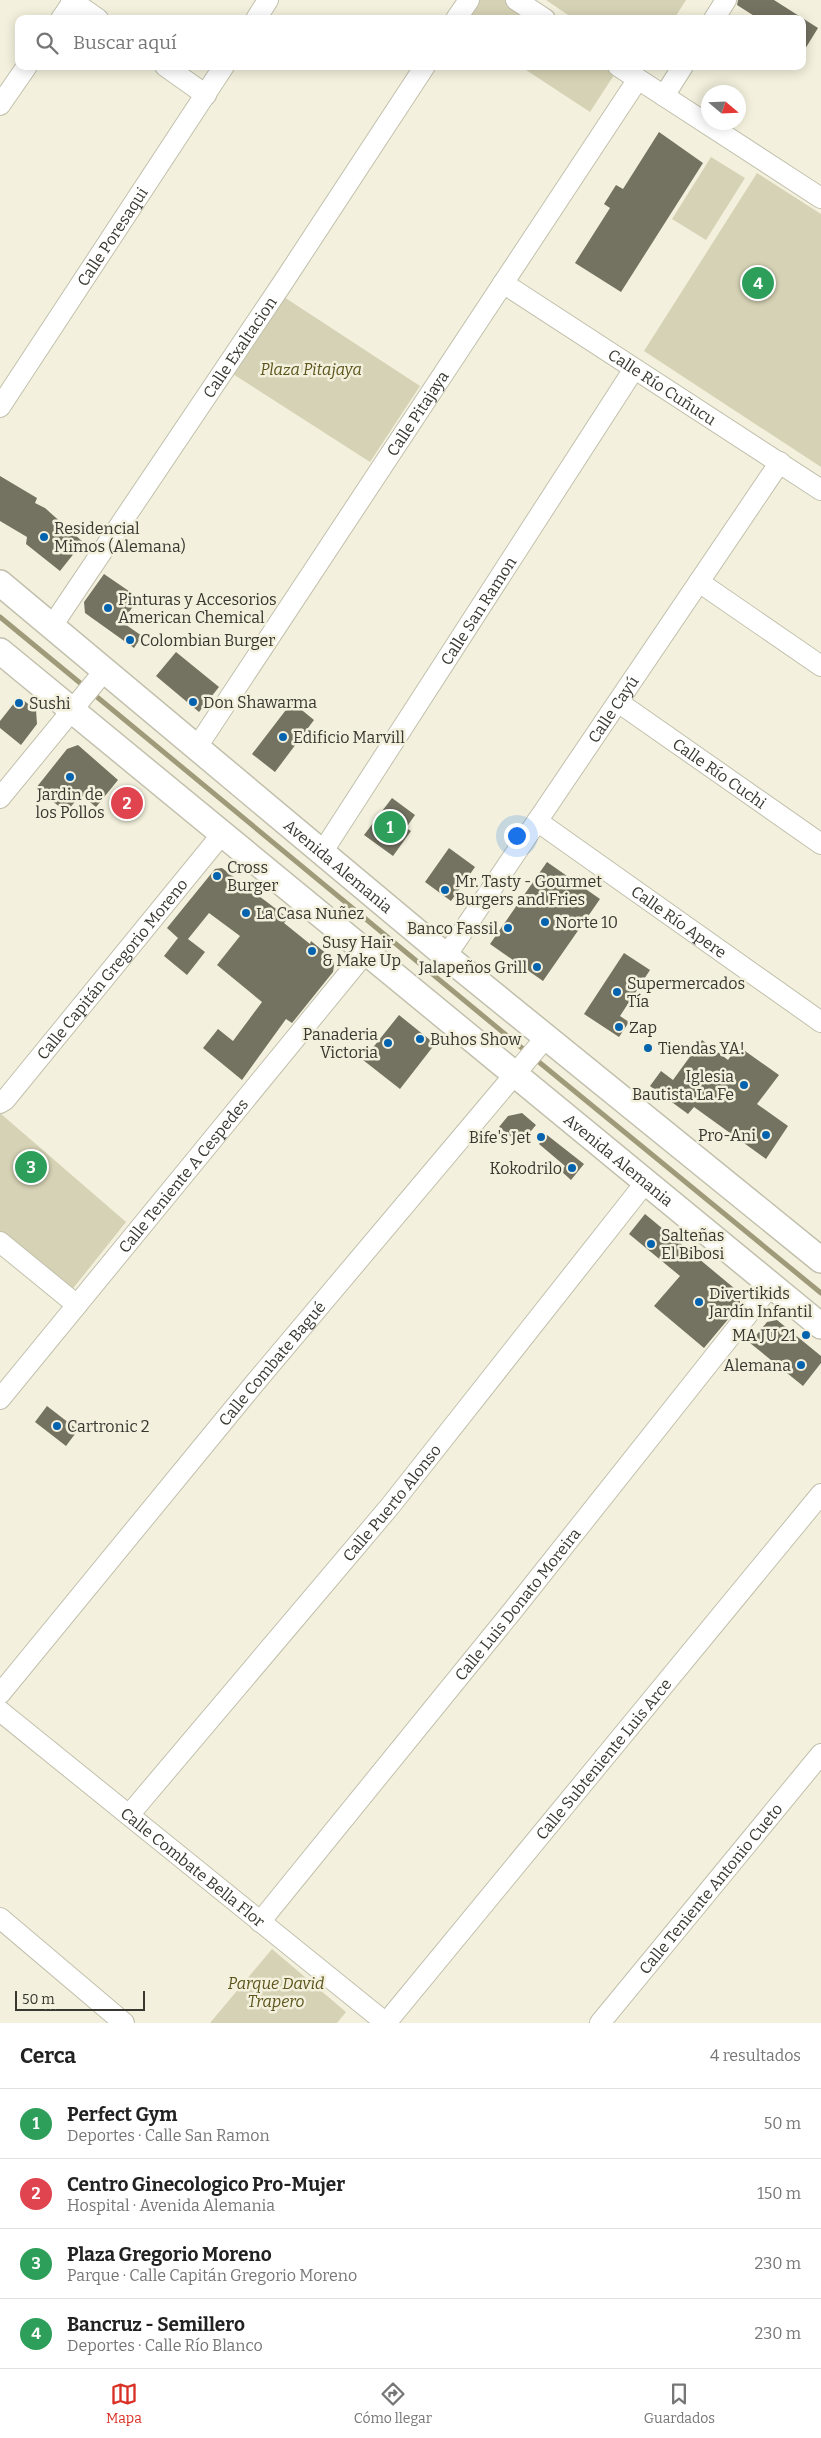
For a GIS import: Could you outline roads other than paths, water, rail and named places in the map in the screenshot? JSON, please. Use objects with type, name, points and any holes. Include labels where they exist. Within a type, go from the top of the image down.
[{"type":"main road","name":"Avenida Alemania","points":[[0,583],[52,626],[102,674],[197,747],[446,956],[544,1041],[821,1260]]},
{"type":"main road","name":"Avenida Alemania","points":[[0,651],[78,702],[222,834],[366,952],[518,1071],[645,1183],[821,1326]]},
{"type":"street","points":[[64,15],[73,0],[93,15]]},
{"type":"street","points":[[259,15],[268,0]]},
{"type":"street","points":[[459,15],[469,0]]},
{"type":"street","points":[[516,0],[539,15]]},
{"type":"street","points":[[717,15],[726,0]]},
{"type":"street","points":[[0,105],[24,70]]},
{"type":"street","points":[[171,70],[206,94]]},
{"type":"street","name":"Calle Poresaqui","points":[[0,406],[221,70]]},
{"type":"street","name":"Calle Exaltacion","points":[[52,626],[282,284],[422,70]]},
{"type":"street","points":[[624,70],[821,198]]},
{"type":"street","points":[[664,96],[680,70]]},
{"type":"street","name":"Calle Pitajaya","points":[[197,747],[638,79]]},
{"type":"street","name":"Calle Río Cuñucu","points":[[503,283],[821,490]]},
{"type":"street","name":"Calle San Ramon","points":[[322,852],[634,369]]},
{"type":"street","name":"Calle Cayú","points":[[446,956],[780,462]]},
{"type":"street","points":[[699,582],[821,666]]},
{"type":"street","points":[[0,798],[102,674]]},
{"type":"street","name":"Calle Río Cuchi","points":[[618,702],[821,844]]},
{"type":"street","name":"Calle Río Apere","points":[[537,821],[821,1022]]},
{"type":"street","name":"Calle Capitán Gregorio Moreno","points":[[0,1102],[5,1100],[222,834]]},
{"type":"street","name":"Calle Teniente A Cespedes","points":[[0,1399],[366,952]]},
{"type":"street","name":"Calle Combate Bagué","points":[[0,1694],[254,1384],[544,1041]]},
{"type":"street","name":"Calle Puerto Alonso","points":[[129,1815],[391,1505],[645,1183]]},
{"type":"street","points":[[0,1242],[77,1305]]},
{"type":"street","name":"Calle Luis Donato Moreira","points":[[260,1922],[520,1601],[771,1285]]},
{"type":"street","name":"Calle Subteniente Luis Arce","points":[[386,2023],[821,1494]]},
{"type":"street","name":"Calle Combate Bella Flor","points":[[0,1711],[386,2023]]},
{"type":"street","name":"Calle Teniente Antonio Cueto","points":[[600,2023],[821,1754]]},
{"type":"street","points":[[0,1918],[124,2023]]},
{"type":"waterway","points":[[0,617],[85,687]]},
{"type":"waterway","points":[[91,692],[528,1053]]},
{"type":"waterway","points":[[534,1058],[821,1293]]},
{"type":"place","name":"Bancruz - Semillero","points":[[758,283]]},
{"type":"place","name":"Residencial Mimos (Alemana)","points":[[44,537]]},
{"type":"place","name":"Pinturas y Accesorios American Chemical","points":[[108,608]]},
{"type":"place","name":"Colombian Burger","points":[[130,640]]},
{"type":"place","name":"Don Shawarma","points":[[193,702]]},
{"type":"place","name":"Sushi","points":[[19,703]]},
{"type":"place","name":"Edificio Marvill","points":[[283,737]]},
{"type":"place","name":"Jardin de los Pollos","points":[[70,777]]},
{"type":"place","name":"Centro Ginecologico Pro-Mujer","points":[[127,803]]},
{"type":"place","name":"Perfect Gym","points":[[390,827]]},
{"type":"place","name":"Cross Burger","points":[[217,876]]},
{"type":"place","name":"Mr. Tasty - Gourmet Burgers and Fries","points":[[445,890]]},
{"type":"place","name":"La Casa Nuñez","points":[[246,913]]},
{"type":"place","name":"Norte 10","points":[[545,922]]},
{"type":"place","name":"Banco Fassil","points":[[508,928]]},
{"type":"place","name":"Susy Hair & Make Up","points":[[312,951]]},
{"type":"place","name":"Jalapeños Grill","points":[[537,967]]},
{"type":"place","name":"Supermercados Tía","points":[[617,992]]},
{"type":"place","name":"Zap","points":[[619,1027]]},
{"type":"place","name":"Buhos Show","points":[[420,1039]]},
{"type":"place","name":"Panaderia Victoria","points":[[388,1043]]},
{"type":"place","name":"Tiendas YA!","points":[[648,1048]]},
{"type":"place","name":"Iglesia Bautista La Fe","points":[[744,1085]]},
{"type":"place","name":"Pro-Ani","points":[[766,1135]]},
{"type":"place","name":"Bife's Jet","points":[[541,1137]]},
{"type":"place","name":"Plaza Gregorio Moreno","points":[[31,1167]]},
{"type":"place","name":"Kokodrilo","points":[[572,1168]]},
{"type":"place","name":"Salteñas El Bibosi","points":[[651,1244]]},
{"type":"place","name":"Divertikids Jardín Infantil","points":[[699,1302]]},
{"type":"place","name":"MA JU 21","points":[[806,1335]]},
{"type":"place","name":"Alemana","points":[[801,1365]]},
{"type":"place","name":"Cartronic 2","points":[[57,1426]]},
{"type":"park label","name":"Plaza Pitajaya","points":[[311,369]]},
{"type":"park label","name":"Parque David Trapero","points":[[276,1992]]}]
